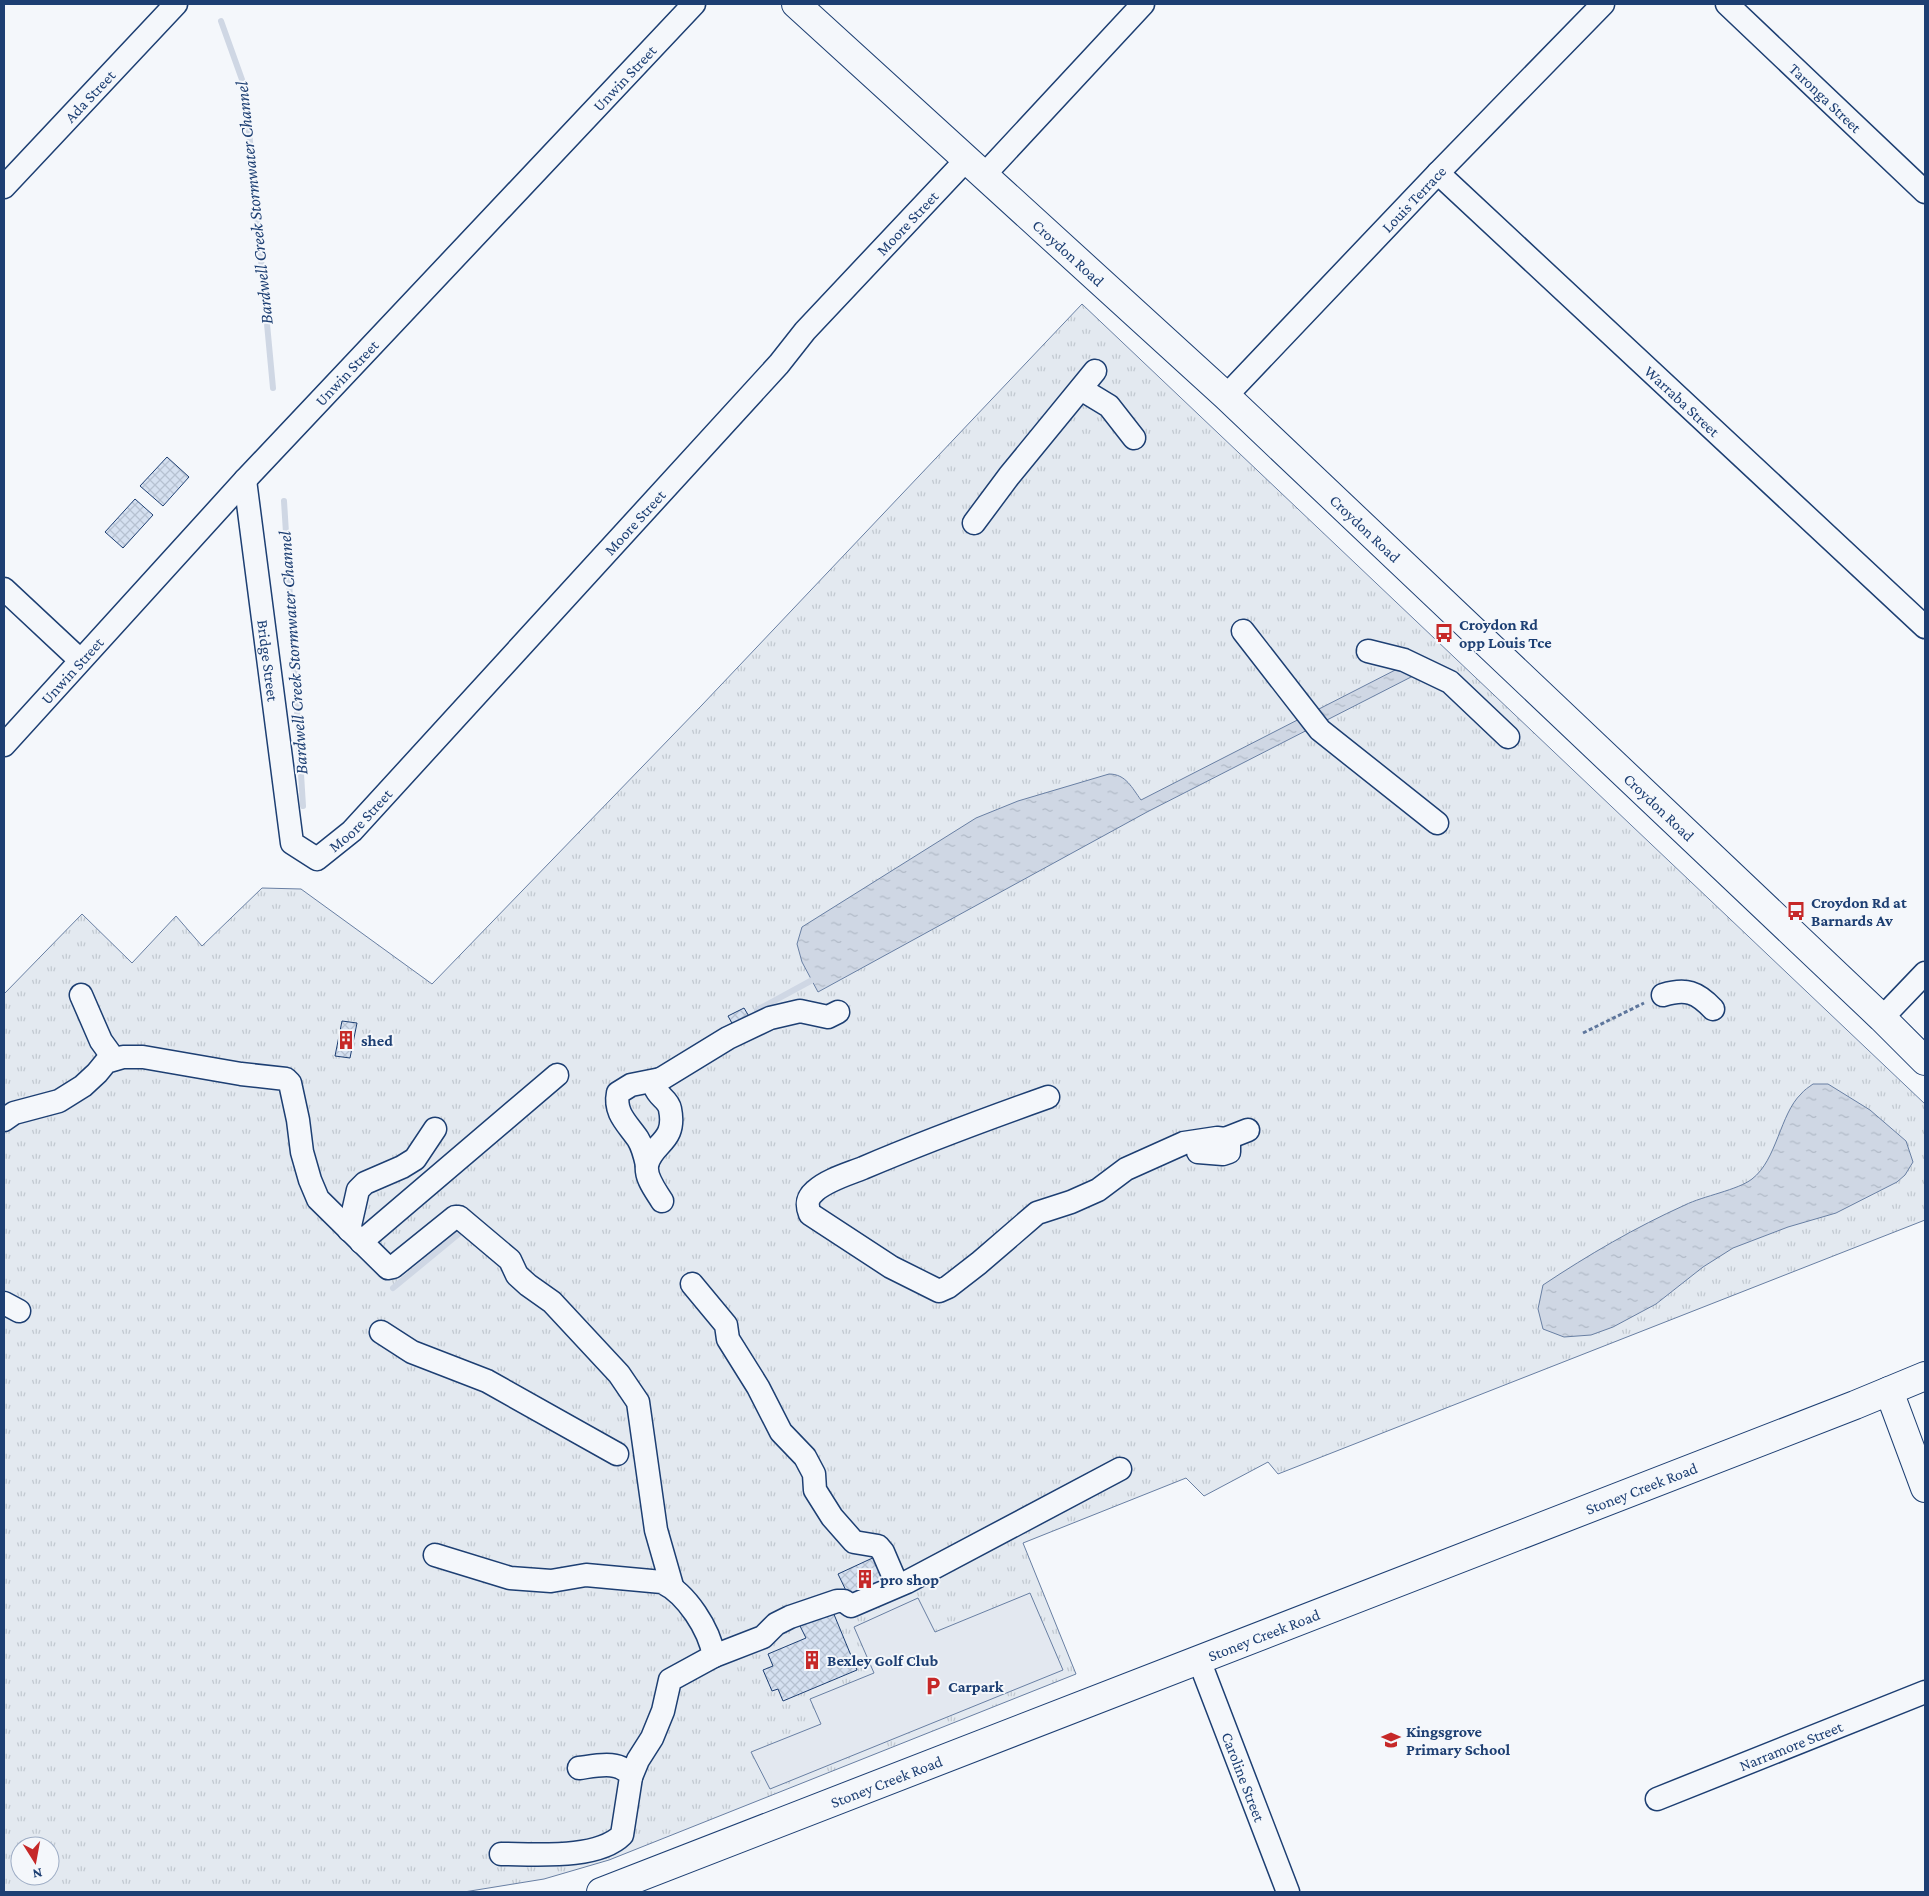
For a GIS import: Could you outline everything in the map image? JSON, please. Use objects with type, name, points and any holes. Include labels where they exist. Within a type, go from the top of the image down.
[{"type":"main road","name":"Croydon Road","points":[[796,4],[1226,396],[1882,1018],[1925,1061]]},
{"type":"main road","name":"Stoney Creek Road","points":[[602,1892],[1925,1376]]},
{"type":"main road","points":[[1889,1391],[1925,1488]]},
{"type":"street","name":"Ada Street","points":[[4,187],[176,4]]},
{"type":"street","name":"Unwin Street","points":[[4,745],[245,480],[694,4]]},
{"type":"street","name":"Moore Street","points":[[292,843],[318,859],[352,831],[772,371],[805,331],[1143,4]]},
{"type":"street","name":"Louis Terrace","points":[[1226,396],[1438,173],[1603,4]]},
{"type":"street","name":"Taronga Street","points":[[1727,4],[1925,192]]},
{"type":"street","name":"Warraba Street","points":[[1438,173],[1925,628]]},
{"type":"street","points":[[974,523],[1009,476],[1095,371]]},
{"type":"street","points":[[1081,389],[1109,406],[1134,438]]},
{"type":"street","name":"Bridge Street","points":[[245,480],[292,843]]},
{"type":"street","points":[[4,589],[80,660]]},
{"type":"street","points":[[1243,631],[1320,730],[1437,823]]},
{"type":"street","points":[[1368,651],[1404,660],[1450,682],[1508,737]]},
{"type":"street","points":[[1882,1018],[1925,973]]},
{"type":"street","points":[[1663,995],[1682,991],[1697,994],[1713,1010]]},
{"type":"street","points":[[81,995],[101,1041],[114,1059]]},
{"type":"street","points":[[662,1201],[649,1180],[644,1149],[621,1118],[616,1102],[618,1093],[631,1085],[661,1079],[728,1038],[770,1018],[800,1011],[828,1017],[838,1012]]},
{"type":"street","points":[[4,1120],[14,1113],[59,1101],[83,1086],[106,1062],[114,1059],[143,1058],[286,1079],[290,1083],[298,1120],[302,1152],[318,1199],[388,1268],[393,1268],[455,1217],[459,1217],[510,1260],[517,1275],[552,1302],[619,1374],[638,1402],[656,1530],[672,1586]]},
{"type":"street","points":[[355,1236],[558,1075]]},
{"type":"street","points":[[647,1166],[653,1154],[670,1134],[670,1108],[667,1101],[657,1093],[655,1087],[661,1079]]},
{"type":"street","points":[[1048,1097],[898,1153],[829,1183],[817,1189],[809,1197],[807,1205],[810,1214],[891,1267],[939,1291],[948,1287],[979,1263],[1037,1213],[1071,1202],[1098,1190],[1126,1169],[1184,1143],[1217,1138],[1226,1139],[1248,1130]]},
{"type":"street","points":[[355,1236],[358,1190],[365,1183],[414,1160],[435,1129]]},
{"type":"street","points":[[1198,1152],[1223,1154],[1229,1152],[1229,1145],[1226,1139]]},
{"type":"street","points":[[692,1284],[726,1325],[728,1339],[758,1387],[781,1432],[805,1457],[814,1474],[815,1490],[832,1517],[854,1542],[878,1546],[883,1552],[895,1580],[899,1584]]},
{"type":"street","points":[[381,1332],[412,1352],[447,1367],[487,1380],[617,1454]]},
{"type":"street","points":[[501,1854],[568,1853],[592,1850],[617,1840],[622,1835],[631,1777],[638,1760],[652,1738],[663,1711],[670,1680],[714,1656],[763,1637],[776,1624],[790,1617],[837,1601],[844,1601],[851,1606],[899,1584],[1120,1469]]},
{"type":"street","points":[[435,1555],[510,1578],[551,1581],[586,1575],[662,1582],[672,1586],[685,1598],[697,1615],[714,1656]]},
{"type":"street","name":"Caroline Street","points":[[1199,1660],[1288,1892]]},
{"type":"street","name":"Narramore Street","points":[[1657,1799],[1925,1692]]},
{"type":"street","points":[[579,1768],[606,1764],[621,1768],[629,1773],[631,1777]]},
{"type":"path","points":[[1583,1033],[1663,995]]},
{"type":"green space","points":[[1082,304],[1925,1104],[1925,1220],[1278,1474],[1268,1462],[1204,1496],[1186,1478],[1023,1543],[1076,1674],[609,1860],[544,1879],[464,1892],[4,1892],[4,994],[82,914],[132,963],[176,916],[202,946],[262,888],[301,889],[432,984],[702,705]]},
{"type":"shaded area","name":"Carpark","points":[[1030,1593],[1063,1670],[770,1789],[751,1752],[821,1724],[810,1699],[874,1673],[854,1627],[918,1598],[935,1632]]},
{"type":"water","points":[[1405,665],[1413,676],[1147,812],[818,992],[802,962],[797,944],[802,927],[976,818],[1018,801],[1109,774],[1120,776],[1124,779],[1141,800]]},
{"type":"water","points":[[1813,1084],[1828,1084],[1870,1110],[1906,1141],[1913,1162],[1905,1175],[1897,1182],[1836,1213],[1788,1227],[1733,1248],[1703,1267],[1656,1304],[1613,1327],[1591,1335],[1564,1337],[1543,1329],[1538,1309],[1543,1285],[1630,1232],[1692,1202],[1746,1183],[1752,1179],[1767,1161],[1794,1103]]},
{"type":"building","points":[[167,457],[189,477],[163,506],[140,486]]},
{"type":"building","points":[[135,499],[153,515],[123,548],[105,532]]},
{"type":"building","points":[[744,1008],[750,1018],[734,1027],[728,1016]]},
{"type":"building","name":"shed","points":[[342,1021],[357,1023],[350,1058],[335,1056]]},
{"type":"building","name":"pro shop","points":[[879,1555],[893,1583],[852,1603],[838,1574]]},
{"type":"building","name":"Bexley Golf Club","points":[[833,1612],[857,1670],[783,1701],[778,1689],[772,1691],[763,1670],[773,1666],[768,1654],[806,1638],[800,1626]]},
{"type":"waterway","name":"Bardwell Creek Stormwater Channel","points":[[221,21],[245,88],[273,388]]},
{"type":"waterway","name":"Bardwell Creek Stormwater Channel","points":[[284,501],[303,806]]},
{"type":"waterway","points":[[757,1010],[816,978]]},
{"type":"waterway","points":[[393,1288],[461,1232]]},
{"type":"place","name":"Croydon Rd opp Louis Tce","points":[[1444,633]]},
{"type":"place","name":"Croydon Rd at Barnards Av","points":[[1796,911]]},
{"type":"place","name":"shed","points":[[346,1040]]},
{"type":"place","name":"pro shop","points":[[865,1579]]},
{"type":"place","name":"Bexley Golf Club","points":[[812,1660]]},
{"type":"place","name":"Carpark","points":[[933,1686]]},
{"type":"place","name":"Kingsgrove Primary School","points":[[1391,1740]]}]
